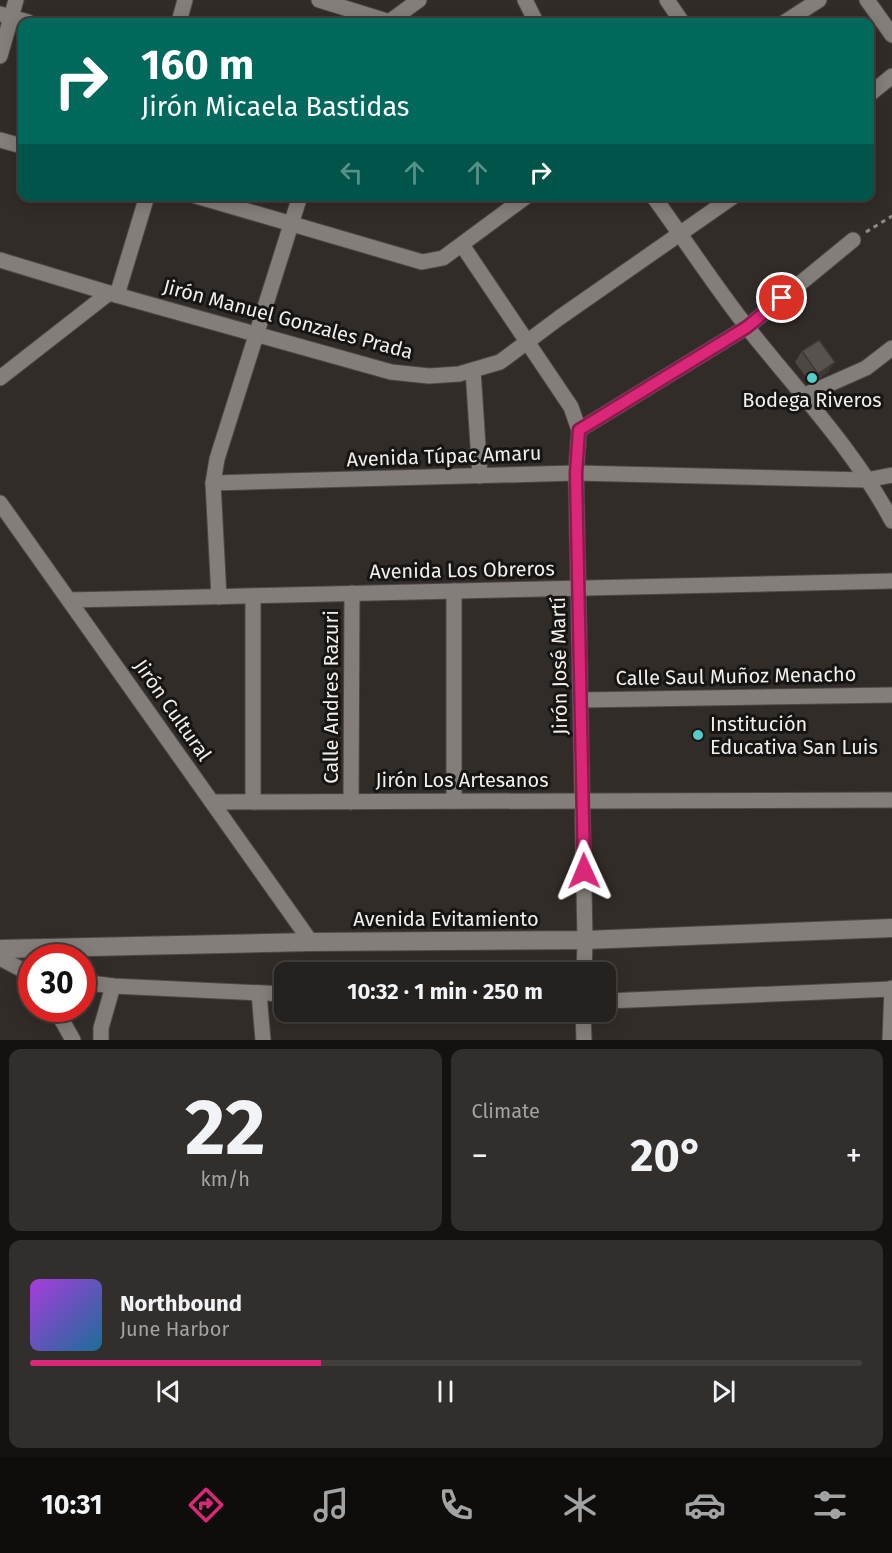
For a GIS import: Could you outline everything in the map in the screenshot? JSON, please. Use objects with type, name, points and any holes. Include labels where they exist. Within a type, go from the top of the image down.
[{"type":"street","points":[[0,56],[6,16],[16,0]]},
{"type":"street","points":[[180,18],[185,0]]},
{"type":"street","points":[[320,0],[376,18]]},
{"type":"street","points":[[394,18],[419,0]]},
{"type":"street","points":[[525,0],[534,18]]},
{"type":"street","points":[[667,0],[679,18]]},
{"type":"street","points":[[791,18],[819,0]]},
{"type":"street","points":[[867,0],[892,34]]},
{"type":"street","points":[[874,91],[892,76]]},
{"type":"street","points":[[0,140],[18,145]]},
{"type":"street","points":[[0,378],[113,294],[145,201]]},
{"type":"street","points":[[213,201],[422,262],[443,258],[519,201]]},
{"type":"street","points":[[219,597],[213,483],[217,459],[299,201]]},
{"type":"street","points":[[657,201],[747,327],[804,395],[881,500],[892,521]]},
{"type":"street","name":"Jirón Manuel Gonzales Prada","points":[[0,260],[391,372],[429,376],[459,374],[500,362],[727,201]]},
{"type":"street","points":[[579,430],[747,327],[853,240]]},
{"type":"street","name":"Jirón José Martí","points":[[462,245],[571,407],[579,430],[576,473],[584,962]]},
{"type":"street","points":[[866,368],[892,348]]},
{"type":"street","points":[[804,395],[866,368],[892,363]]},
{"type":"street","points":[[473,370],[480,476]]},
{"type":"street","name":"Avenida Túpac Amaru","points":[[213,483],[576,473],[866,480],[892,475]]},
{"type":"street","name":"Jirón Cultural","points":[[0,503],[311,942]]},
{"type":"street","name":"Avenida Los Obreros","points":[[69,600],[892,581]]},
{"type":"street","points":[[454,591],[454,801]]},
{"type":"street","name":"Calle Andres Razuri","points":[[351,802],[352,594]]},
{"type":"street","points":[[253,596],[253,802]]},
{"type":"street","name":"Calle Saul Muñoz Menacho","points":[[581,700],[892,694]]},
{"type":"street","name":"Jirón Los Artesanos","points":[[212,802],[892,800]]},
{"type":"street","name":"Avenida Evitamiento","points":[[0,949],[311,942],[585,940],[892,928]]},
{"type":"street","points":[[0,958],[18,968]]},
{"type":"street","points":[[96,984],[274,994]]},
{"type":"street","points":[[101,1040],[101,1028],[113,986]]},
{"type":"street","points":[[616,1001],[892,989],[890,1040]]},
{"type":"street","points":[[260,993],[263,1040]]},
{"type":"street","points":[[63,1022],[73,1040]]},
{"type":"street","points":[[583,1022],[584,1040]]},
{"type":"path","points":[[853,240],[892,216]]},
{"type":"building","points":[[819,340],[835,362],[818,374],[802,351]]},
{"type":"place","name":"Bodega Riveros","points":[[812,378]]},
{"type":"place","name":"Institución Educativa San Luis","points":[[698,735]]},
{"type":"route","points":[[584,871],[576,473],[579,430],[747,327],[782,298]]}]
